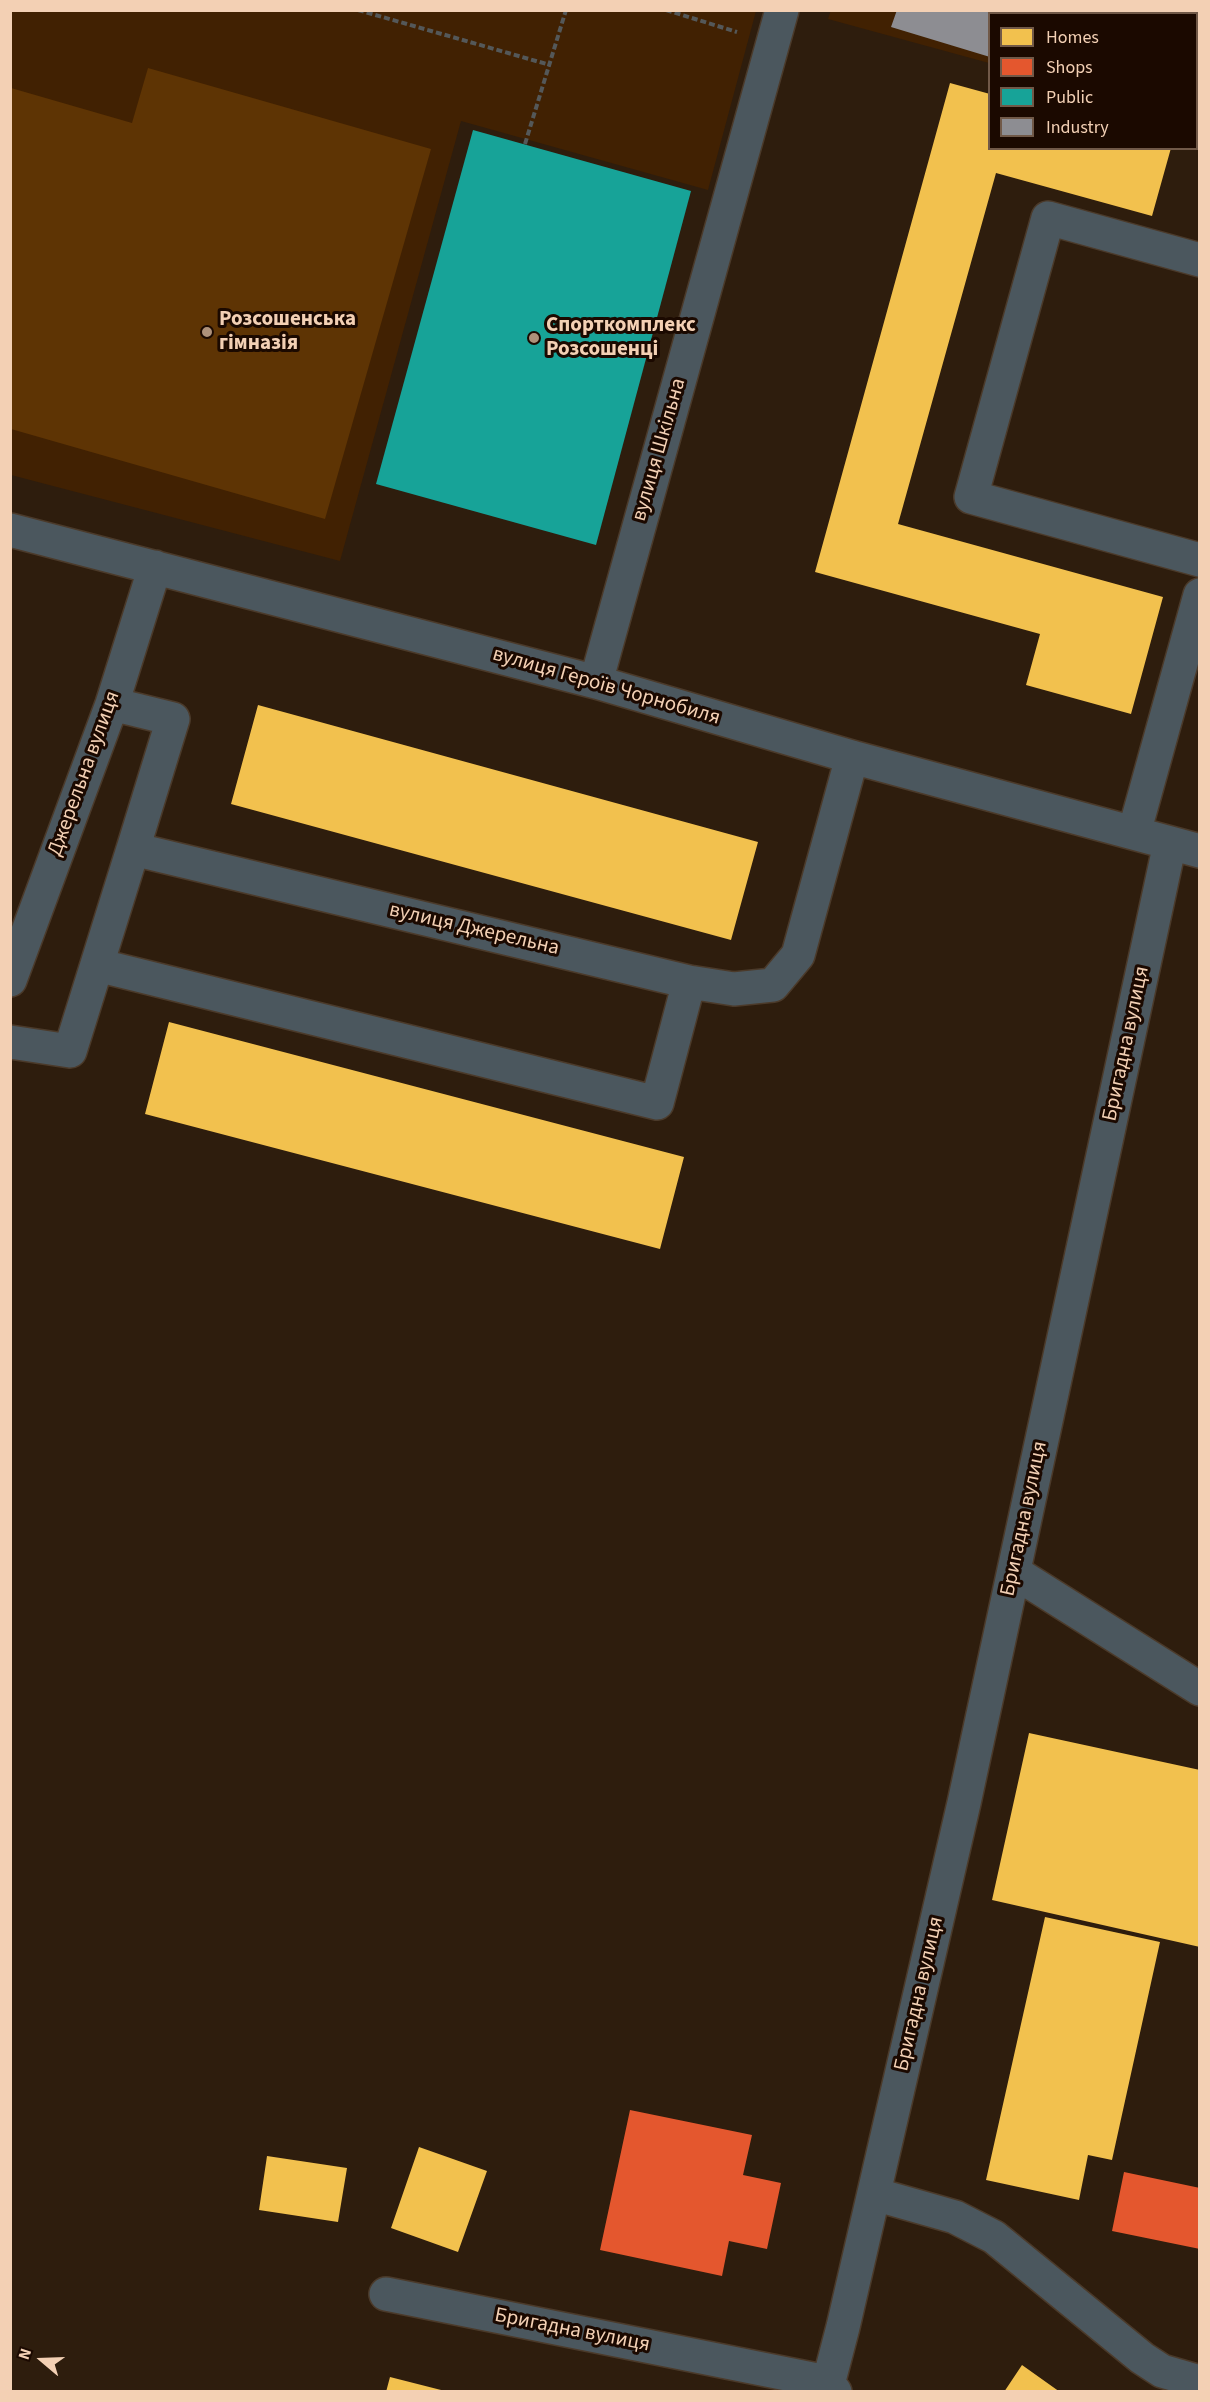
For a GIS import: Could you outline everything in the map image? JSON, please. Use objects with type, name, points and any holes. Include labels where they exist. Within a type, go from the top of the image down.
[{"type":"street","name":"вулиця Шкільна","points":[[596,682],[782,10]]},
{"type":"street","points":[[1200,260],[1048,218],[971,498],[1200,560]]},
{"type":"street","name":"вулиця Героїв Чорнобиля","points":[[10,530],[596,682],[852,757],[1185,847]]},
{"type":"street","name":"Джерельна вулиця","points":[[10,980],[112,704],[155,567]]},
{"type":"street","points":[[1134,833],[1200,595]]},
{"type":"street","points":[[10,1042],[70,1051],[173,719],[112,704]]},
{"type":"street","name":"вулиця Джерельна","points":[[133,849],[689,982],[735,989],[773,985],[798,955],[852,757]]},
{"type":"street","name":"Бригадна вулиця","points":[[386,2294],[829,2389],[964,1803],[1014,1572],[1185,847]]},
{"type":"street","points":[[97,965],[657,1103],[689,982]]},
{"type":"street","points":[[1014,1572],[1200,1689]]},
{"type":"street","points":[[874,2194],[955,2217],[994,2237],[1142,2358],[1162,2371],[1200,2382]]},
{"type":"path","points":[[358,10],[550,65]]},
{"type":"path","points":[[525,144],[566,10]]},
{"type":"path","points":[[668,11],[744,34]]},
{"type":"shaded area","points":[[831,10],[1199,11],[1199,121],[1198,12],[988,12],[988,63],[828,19]]},
{"type":"shaded area","name":"Розсошенська гімназія","points":[[10,11],[756,11],[708,190],[461,121],[340,561],[11,475]]},
{"type":"shaded area","points":[[148,68],[431,149],[325,519],[11,429],[11,88],[132,123]]},
{"type":"building: Homes","points":[[950,83],[988,93],[988,150],[1170,150],[1152,216],[996,173],[898,524],[1163,597],[1131,714],[1026,685],[1040,634],[815,572]]},
{"type":"building: Homes","points":[[258,705],[758,842],[731,940],[231,804]]},
{"type":"building: Homes","points":[[169,1022],[684,1157],[660,1249],[145,1114]]},
{"type":"building: Homes","points":[[1029,1733],[1200,1770],[1200,1947],[992,1900]]},
{"type":"building: Homes","points":[[1045,1917],[1160,1942],[1112,2160],[1088,2155],[1079,2200],[986,2180]]},
{"type":"building: Homes","points":[[419,2147],[487,2171],[458,2252],[391,2228]]},
{"type":"building: Homes","points":[[267,2156],[347,2168],[338,2222],[259,2210]]},
{"type":"building: Homes","points":[[1022,2365],[1060,2392],[1004,2392]]},
{"type":"building: Homes","points":[[390,2377],[445,2391],[445,2392],[386,2392]]},
{"type":"building: Shops","points":[[630,2110],[752,2135],[743,2175],[781,2183],[767,2249],[729,2241],[722,2276],[600,2250]]},
{"type":"building: Shops","points":[[1124,2172],[1200,2188],[1200,2249],[1112,2231]]},
{"type":"building: Public","name":"Спорткомплекс Розсошенці","points":[[473,130],[691,191],[596,545],[376,484]]},
{"type":"building: Industry","points":[[897,10],[1006,10],[1011,12],[988,12],[988,56],[891,27]]},
{"type":"place","name":"Розсошенська гімназія","points":[[207,332]]},
{"type":"place","name":"Спорткомплекс Розсошенці","points":[[534,338]]}]
